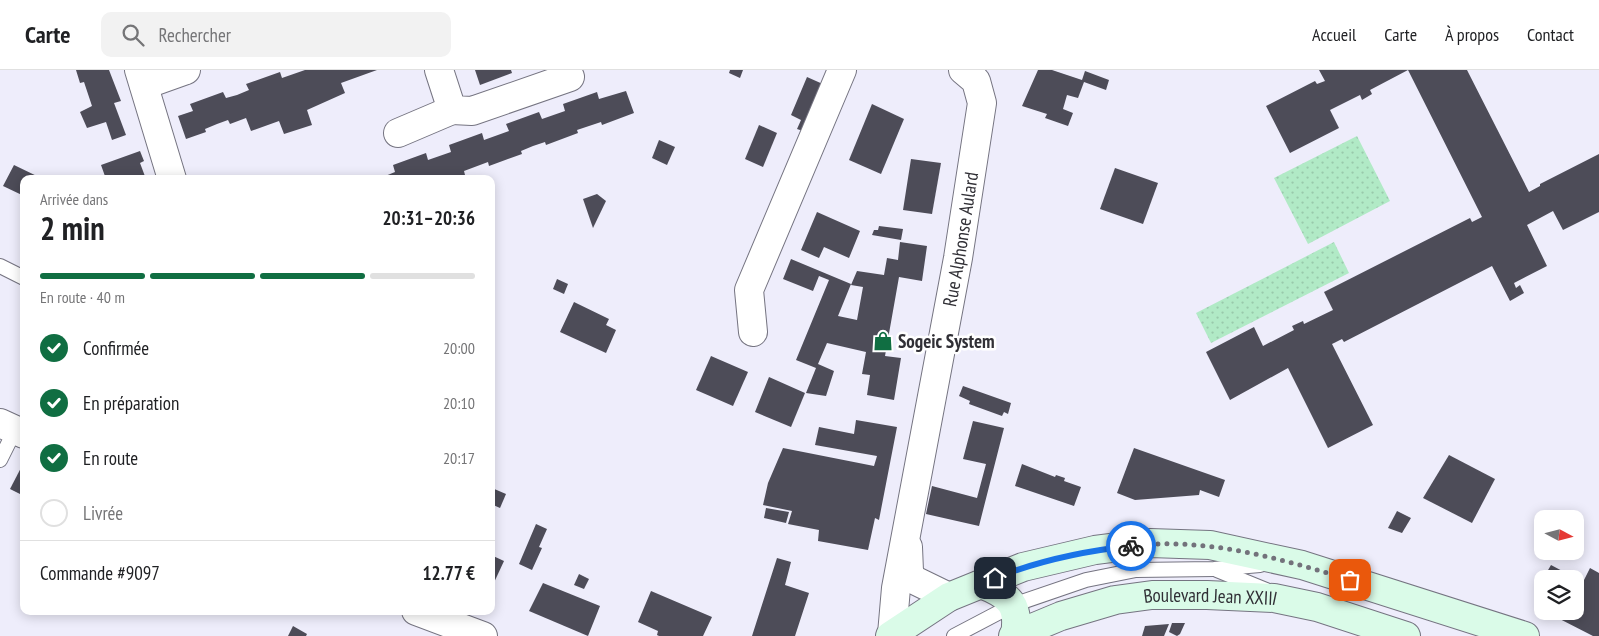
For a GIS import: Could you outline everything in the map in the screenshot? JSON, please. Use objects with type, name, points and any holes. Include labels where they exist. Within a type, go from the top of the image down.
[{"type":"main road","points":[[891,635],[949,597],[1023,567],[1095,550],[1150,543],[1210,545],[1302,565],[1525,636]]},
{"type":"main road","points":[[981,584],[1000,592],[1013,605],[1017,619],[1014,636]]},
{"type":"main road","name":"Boulevard Jean XXIII","points":[[1014,636],[1061,616],[1116,600],[1152,595],[1274,598],[1316,607],[1406,636]]},
{"type":"street","points":[[171,175],[142,77],[186,70]]},
{"type":"street","points":[[439,70],[452,110]]},
{"type":"street","points":[[753,332],[749,290],[842,70]]},
{"type":"street","name":"Rue Alphonse Aulard","points":[[891,635],[896,588],[960,248],[982,104],[974,74]]},
{"type":"street","points":[[398,133],[452,110],[472,111],[570,78]]},
{"type":"street","name":"Rue Alphonse Aulard","points":[[907,530],[909,571],[912,579],[949,597]]},
{"type":"street","points":[[427,615],[483,636]]},
{"type":"lane","points":[[0,266],[20,276]]},
{"type":"lane","points":[[0,460],[13,429]]},
{"type":"lane","points":[[954,636],[1013,605],[1086,580],[1128,572],[1170,568],[1214,569],[1274,563],[1302,565]]},
{"type":"lane","points":[[1214,569],[1293,602]]},
{"type":"green space","points":[[1357,136],[1390,201],[1308,244],[1274,178]]},
{"type":"green space","points":[[1334,242],[1349,273],[1211,343],[1196,313]]},
{"type":"building","points":[[76,70],[109,70],[121,101],[114,103],[126,135],[112,140],[106,122],[87,128],[80,112],[92,106],[84,82],[80,83]]},
{"type":"building","points":[[305,70],[377,70],[341,83],[345,93],[307,110],[312,125],[284,134],[279,121],[251,131],[246,118],[230,124],[228,120],[205,129],[206,132],[186,139],[178,116],[193,111],[190,104],[223,92],[226,98],[237,95],[249,90],[246,84],[280,72],[282,78]]},
{"type":"building","points":[[475,70],[511,70],[512,73],[480,85]]},
{"type":"building","points":[[730,70],[743,70],[740,78],[729,73]]},
{"type":"building","points":[[1038,70],[1052,70],[1082,80],[1085,71],[1109,80],[1106,90],[1084,82],[1078,98],[1067,95],[1063,109],[1073,113],[1068,126],[1045,118],[1047,114],[1022,106]]},
{"type":"building","points":[[1319,70],[1408,70],[1370,90],[1372,94],[1362,100],[1360,95],[1330,110],[1339,128],[1290,153],[1266,106],[1315,81],[1317,84],[1325,81]]},
{"type":"building","points":[[1408,70],[1467,70],[1529,192],[1540,186],[1540,184],[1599,154],[1599,212],[1563,230],[1553,211],[1527,225],[1547,266],[1514,283],[1516,288],[1520,285],[1524,293],[1510,301],[1492,266],[1344,342],[1342,339],[1332,344],[1373,425],[1328,448],[1288,368],[1230,400],[1206,352],[1254,327],[1263,346],[1294,330],[1292,326],[1303,321],[1304,324],[1333,310],[1324,292],[1470,218],[1472,222],[1482,217]]},
{"type":"building","points":[[807,77],[825,85],[806,132],[797,129],[801,120],[791,115]]},
{"type":"building","points":[[626,91],[634,113],[602,125],[601,122],[577,130],[578,133],[546,145],[545,142],[533,146],[521,151],[522,154],[489,166],[488,162],[464,171],[465,175],[388,175],[395,172],[393,165],[426,153],[428,160],[451,152],[449,145],[482,133],[484,140],[509,131],[506,124],[539,112],[542,119],[565,111],[563,104],[597,92],[599,99]]},
{"type":"building","points":[[872,104],[904,119],[881,174],[849,160]]},
{"type":"building","points":[[759,125],[777,133],[763,167],[745,159]]},
{"type":"building","points":[[659,140],[675,147],[667,165],[652,158]]},
{"type":"building","points":[[140,151],[144,161],[140,163],[144,175],[105,175],[101,165]]},
{"type":"building","points":[[911,159],[941,163],[932,214],[903,210]]},
{"type":"building","points":[[14,165],[35,175],[20,175],[20,194],[3,186]]},
{"type":"building","points":[[1115,168],[1158,183],[1143,224],[1100,209]]},
{"type":"building","points":[[597,194],[606,201],[593,228],[583,199]]},
{"type":"building","points":[[817,212],[860,231],[849,258],[824,247],[819,258],[801,250]]},
{"type":"building","points":[[879,226],[903,229],[901,240],[872,235],[874,230],[878,230]]},
{"type":"building","points":[[900,242],[927,246],[922,281],[899,277],[885,356],[901,358],[894,400],[867,395],[870,375],[862,374],[866,352],[827,343],[818,364],[834,371],[826,396],[806,393],[816,368],[796,360],[829,280],[819,276],[813,291],[783,279],[791,259],[851,284],[838,316],[857,320],[863,287],[851,285],[857,271],[884,275],[887,258],[898,260]]},
{"type":"building","points":[[557,279],[568,284],[564,294],[553,289]]},
{"type":"building","points":[[574,302],[609,319],[606,325],[616,330],[606,353],[560,332]]},
{"type":"building","points":[[711,356],[748,372],[733,406],[696,390]]},
{"type":"building","points":[[769,377],[805,393],[791,427],[755,412]]},
{"type":"building","points":[[963,386],[1011,403],[1008,414],[1004,412],[1002,416],[969,404],[970,401],[959,396]]},
{"type":"building","points":[[856,420],[897,427],[879,520],[875,518],[868,550],[818,541],[819,530],[788,524],[792,511],[763,505],[768,483],[783,448],[874,466],[877,456],[815,445],[819,427],[854,434]]},
{"type":"building","points":[[973,421],[1004,428],[979,526],[926,514],[932,486],[977,498],[986,464],[963,459]]},
{"type":"building","points":[[1134,448],[1225,480],[1219,497],[1200,490],[1199,495],[1135,500],[1117,493]]},
{"type":"building","points":[[1449,455],[1495,479],[1472,523],[1423,498]]},
{"type":"building","points":[[1022,464],[1055,477],[1056,475],[1065,478],[1064,481],[1081,487],[1074,506],[1015,486]]},
{"type":"building","points":[[20,470],[20,494],[10,489]]},
{"type":"building","points":[[495,489],[506,494],[500,508],[495,506]]},
{"type":"building","points":[[766,508],[789,512],[786,523],[764,518]]},
{"type":"building","points":[[1397,511],[1411,518],[1402,533],[1388,528]]},
{"type":"building","points":[[536,524],[547,529],[539,547],[542,548],[532,570],[519,564]]},
{"type":"building","points":[[495,557],[504,561],[495,580]]},
{"type":"building","points":[[777,558],[791,562],[785,585],[809,593],[795,636],[752,636]]},
{"type":"building","points":[[1551,565],[1560,570],[1548,570]]},
{"type":"building","points":[[1590,568],[1599,573],[1599,636],[1593,636],[1562,620],[1584,620],[1584,580]]},
{"type":"building","points":[[579,574],[589,579],[584,589],[574,585]]},
{"type":"building","points":[[543,583],[600,606],[588,636],[529,611]]},
{"type":"building","points":[[651,591],[712,617],[703,636],[659,636],[657,635],[658,631],[638,622]]},
{"type":"building","points":[[1172,623],[1185,623],[1180,634],[1177,636],[1169,632]]},
{"type":"building","points":[[1169,624],[1164,636],[1142,636],[1145,626]]},
{"type":"building","points":[[293,626],[307,634],[306,636],[288,636]]},
{"type":"way so far","points":[[1131,546],[1150,543],[1210,545],[1302,565],[1350,580]]},
{"type":"place","name":"Sogeic System","points":[[883,341]]},
{"type":"route","points":[[995,578],[1023,567],[1095,550],[1131,546]]}]
